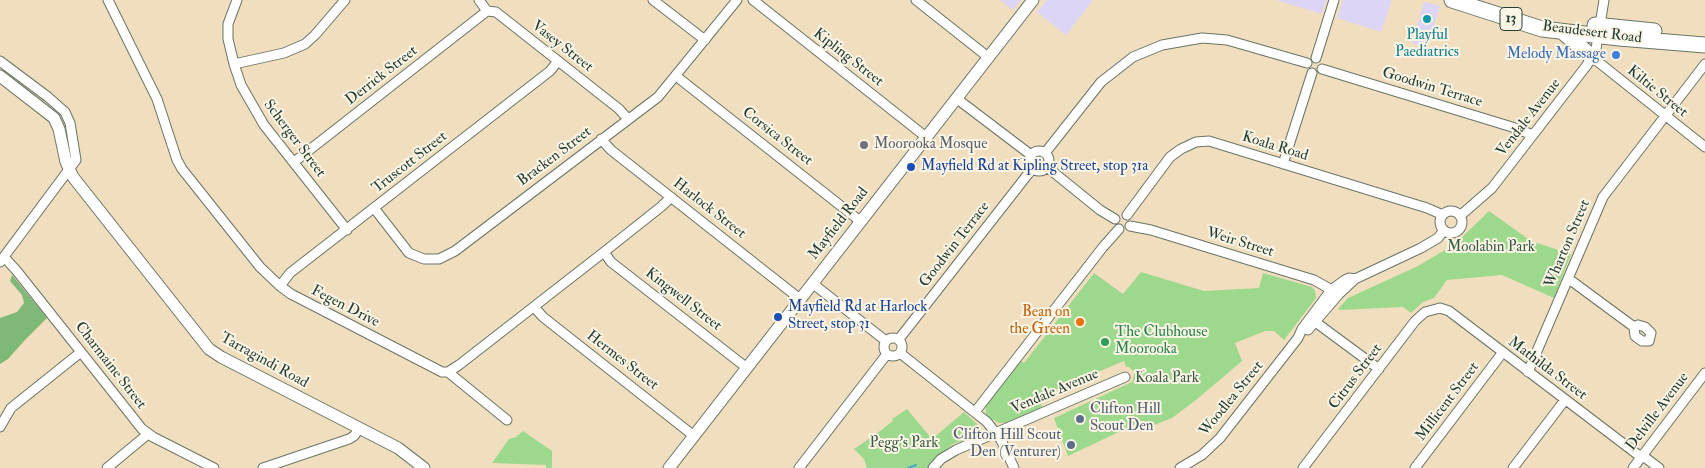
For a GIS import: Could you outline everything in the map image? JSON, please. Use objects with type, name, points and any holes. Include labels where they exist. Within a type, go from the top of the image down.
[{"type":"highway","name":"Beaudesert Road","points":[[1452,0],[1542,28],[1562,32],[1600,31]]},
{"type":"highway","name":"Beaudesert Road","points":[[1486,0],[1600,31],[1703,44]]},
{"type":"highway","points":[[1562,32],[1592,57]]},
{"type":"street","name":"Fegen Drive","points":[[108,0],[157,99],[177,160],[182,169],[260,267],[291,294],[442,372],[448,372],[507,420]]},
{"type":"street","name":"Scherger Street","points":[[237,0],[228,24],[228,32],[234,64],[241,85],[254,110],[347,230]]},
{"type":"street","points":[[234,64],[284,52],[304,44],[315,35],[345,0]]},
{"type":"street","name":"Vasey Street","points":[[479,0],[487,11],[496,12],[619,109],[628,119]]},
{"type":"street","points":[[653,0],[706,40]]},
{"type":"street","name":"Bracken Street","points":[[374,208],[409,253],[424,259],[439,259],[455,251],[658,97],[737,0]]},
{"type":"street","name":"Kipling Street","points":[[753,0],[926,137]]},
{"type":"street","points":[[916,0],[988,57]]},
{"type":"street","name":"Mayfield Road","points":[[669,468],[1033,0]]},
{"type":"street","points":[[1316,58],[1334,0]]},
{"type":"street","name":"Vendale Avenue","points":[[1461,215],[1492,188],[1592,57],[1600,31],[1604,0]]},
{"type":"street","name":"Derrick Street","points":[[294,162],[487,11]]},
{"type":"street","points":[[1045,153],[1092,93],[1111,73],[1133,57],[1162,44],[1202,38],[1227,40],[1307,63]]},
{"type":"street","name":"Kiltie Street","points":[[1592,57],[1705,147]]},
{"type":"street","points":[[1307,63],[1312,58],[1321,61],[1322,68],[1317,74],[1312,74]]},
{"type":"street","points":[[0,61],[65,112],[70,123],[76,154],[76,162],[2,259]]},
{"type":"street","name":"Truscott Street","points":[[280,286],[290,274],[550,71],[558,61]]},
{"type":"street","points":[[1307,63],[1308,71],[1312,74]]},
{"type":"street","name":"Wharton Street","points":[[1528,372],[1603,197],[1705,64]]},
{"type":"street","name":"Goodwin Terrace","points":[[1322,68],[1533,135]]},
{"type":"street","points":[[1283,164],[1312,74]]},
{"type":"street","name":"Tarragindi Road","points":[[0,76],[54,118],[59,129],[69,170],[213,352],[401,450],[424,468]]},
{"type":"street","name":"Corsica Street","points":[[676,76],[860,221]]},
{"type":"street","points":[[956,98],[1032,155]]},
{"type":"street","name":"Harlock Street","points":[[601,139],[611,150],[800,298]]},
{"type":"street","name":"Koala Road","points":[[1127,215],[1170,157],[1196,142],[1209,141],[1427,208],[1443,215]]},
{"type":"street","points":[[1039,151],[1045,153],[1048,158],[1047,167],[1041,171],[1032,169],[1029,164],[1032,155],[1039,151]]},
{"type":"street","points":[[1047,167],[1100,210],[1115,219]]},
{"type":"street","name":"Goodwin Terrace","points":[[899,339],[1032,169]]},
{"type":"street","points":[[448,372],[534,307],[671,197]]},
{"type":"street","points":[[1452,210],[1461,215],[1463,222],[1460,229],[1451,233],[1444,230],[1441,224],[1443,215],[1452,210]]},
{"type":"street","points":[[1120,214],[1127,215],[1131,221],[1130,226],[1126,230],[1119,229],[1115,224],[1115,219],[1120,214]]},
{"type":"street","name":"Weir Street","points":[[1130,226],[1151,230],[1314,280],[1335,292]]},
{"type":"street","points":[[975,412],[1103,246],[1119,229]]},
{"type":"street","points":[[1335,292],[1355,279],[1421,248],[1438,238],[1444,230]]},
{"type":"street","name":"Kingwell Street","points":[[604,252],[611,262],[746,368]]},
{"type":"street","name":"Charmaine Street","points":[[2,259],[148,434],[214,468]]},
{"type":"street","points":[[1568,280],[1634,327]]},
{"type":"street","points":[[812,283],[886,341]]},
{"type":"street","name":"Woodlea Street","points":[[1180,468],[1211,448],[1298,338],[1302,329],[1313,320],[1335,292]]},
{"type":"street","name":"Hermes Street","points":[[534,307],[543,317],[694,436]]},
{"type":"street","name":"Mathilda Street","points":[[1435,308],[1449,311],[1565,400],[1659,468]]},
{"type":"street","name":"Citrus Street","points":[[1304,468],[1415,321],[1425,312],[1435,308]]},
{"type":"street","points":[[1313,320],[1379,370]]},
{"type":"street","points":[[887,354],[884,346],[886,341],[893,337],[899,339],[902,347],[900,353]]},
{"type":"street","points":[[0,427],[9,410],[81,352]]},
{"type":"street","name":"Millicent Street","points":[[1415,468],[1503,352]]},
{"type":"street","points":[[900,353],[987,422],[1005,446],[1014,468]]},
{"type":"street","points":[[887,354],[892,356],[900,353]]},
{"type":"street","points":[[799,468],[887,354]]},
{"type":"street","name":"Delville Avenue","points":[[1633,468],[1705,373]]},
{"type":"street","name":"Vendale Avenue","points":[[996,432],[1125,377]]},
{"type":"street","points":[[1513,468],[1565,400]]},
{"type":"street","points":[[263,468],[349,440],[359,428]]},
{"type":"street","points":[[933,468],[949,454],[996,432]]},
{"type":"street","points":[[107,468],[148,434]]},
{"type":"shaded area","points":[[1000,0],[1021,0],[1013,10]]},
{"type":"shaded area","points":[[1047,0],[1093,0],[1066,35],[1037,12]]},
{"type":"shaded area","points":[[1276,0],[1326,0],[1322,14]]},
{"type":"shaded area","points":[[1343,0],[1392,0],[1381,32],[1337,18]]},
{"type":"shaded area","points":[[1424,2],[1440,6],[1427,48],[1412,43]]},
{"type":"green space","name":"Moolabin Park","points":[[1489,211],[1531,241],[1571,254],[1554,298],[1502,275],[1447,280],[1434,298],[1423,302],[1411,313],[1403,307],[1338,309],[1348,298],[1418,266],[1455,244]]},
{"type":"green space","name":"Koala Park","points":[[1141,272],[1204,291],[1259,288],[1263,273],[1312,287],[1316,298],[1284,340],[1274,331],[1265,331],[1235,343],[1242,361],[1172,418],[1144,429],[1142,421],[1068,456],[1054,418],[1132,382],[1134,372],[1129,367],[1126,367],[1124,361],[1038,397],[1042,407],[1007,423],[999,423],[988,417],[985,405],[1021,361],[1024,363],[1094,273],[1123,294]]},
{"type":"green space","points":[[12,275],[47,318],[8,359],[0,364],[0,318],[17,312],[24,303],[22,295],[10,281]]},
{"type":"green space","name":"Pegg's Park","points":[[907,409],[932,439],[964,412],[978,425],[977,432],[975,436],[953,444],[942,453],[930,468],[867,468],[864,459],[854,449]]},
{"type":"green space","points":[[523,431],[552,451],[552,468],[546,468],[546,465],[492,463],[509,439],[516,437]]},
{"type":"waterway","points":[[908,468],[916,465]]},
{"type":"place","name":"Playful Paediatrics","points":[[1427,19]]},
{"type":"place","name":"Melody Massage","points":[[1616,55]]},
{"type":"place","name":"Moorooka Mosque","points":[[864,145]]},
{"type":"place","name":"Mayfield Rd at Kipling Street, stop 31a","points":[[911,167]]},
{"type":"place","name":"Mayfield Rd at Harlock Street, stop 31","points":[[778,317]]},
{"type":"place","name":"Bean on the Green","points":[[1080,322]]},
{"type":"place","name":"The Clubhouse Moorooka","points":[[1105,342]]},
{"type":"place","name":"Clifton Hill Scout Den","points":[[1080,419]]},
{"type":"place","name":"Clifton Hill Scout Den (Venturer)","points":[[1071,445]]}]
